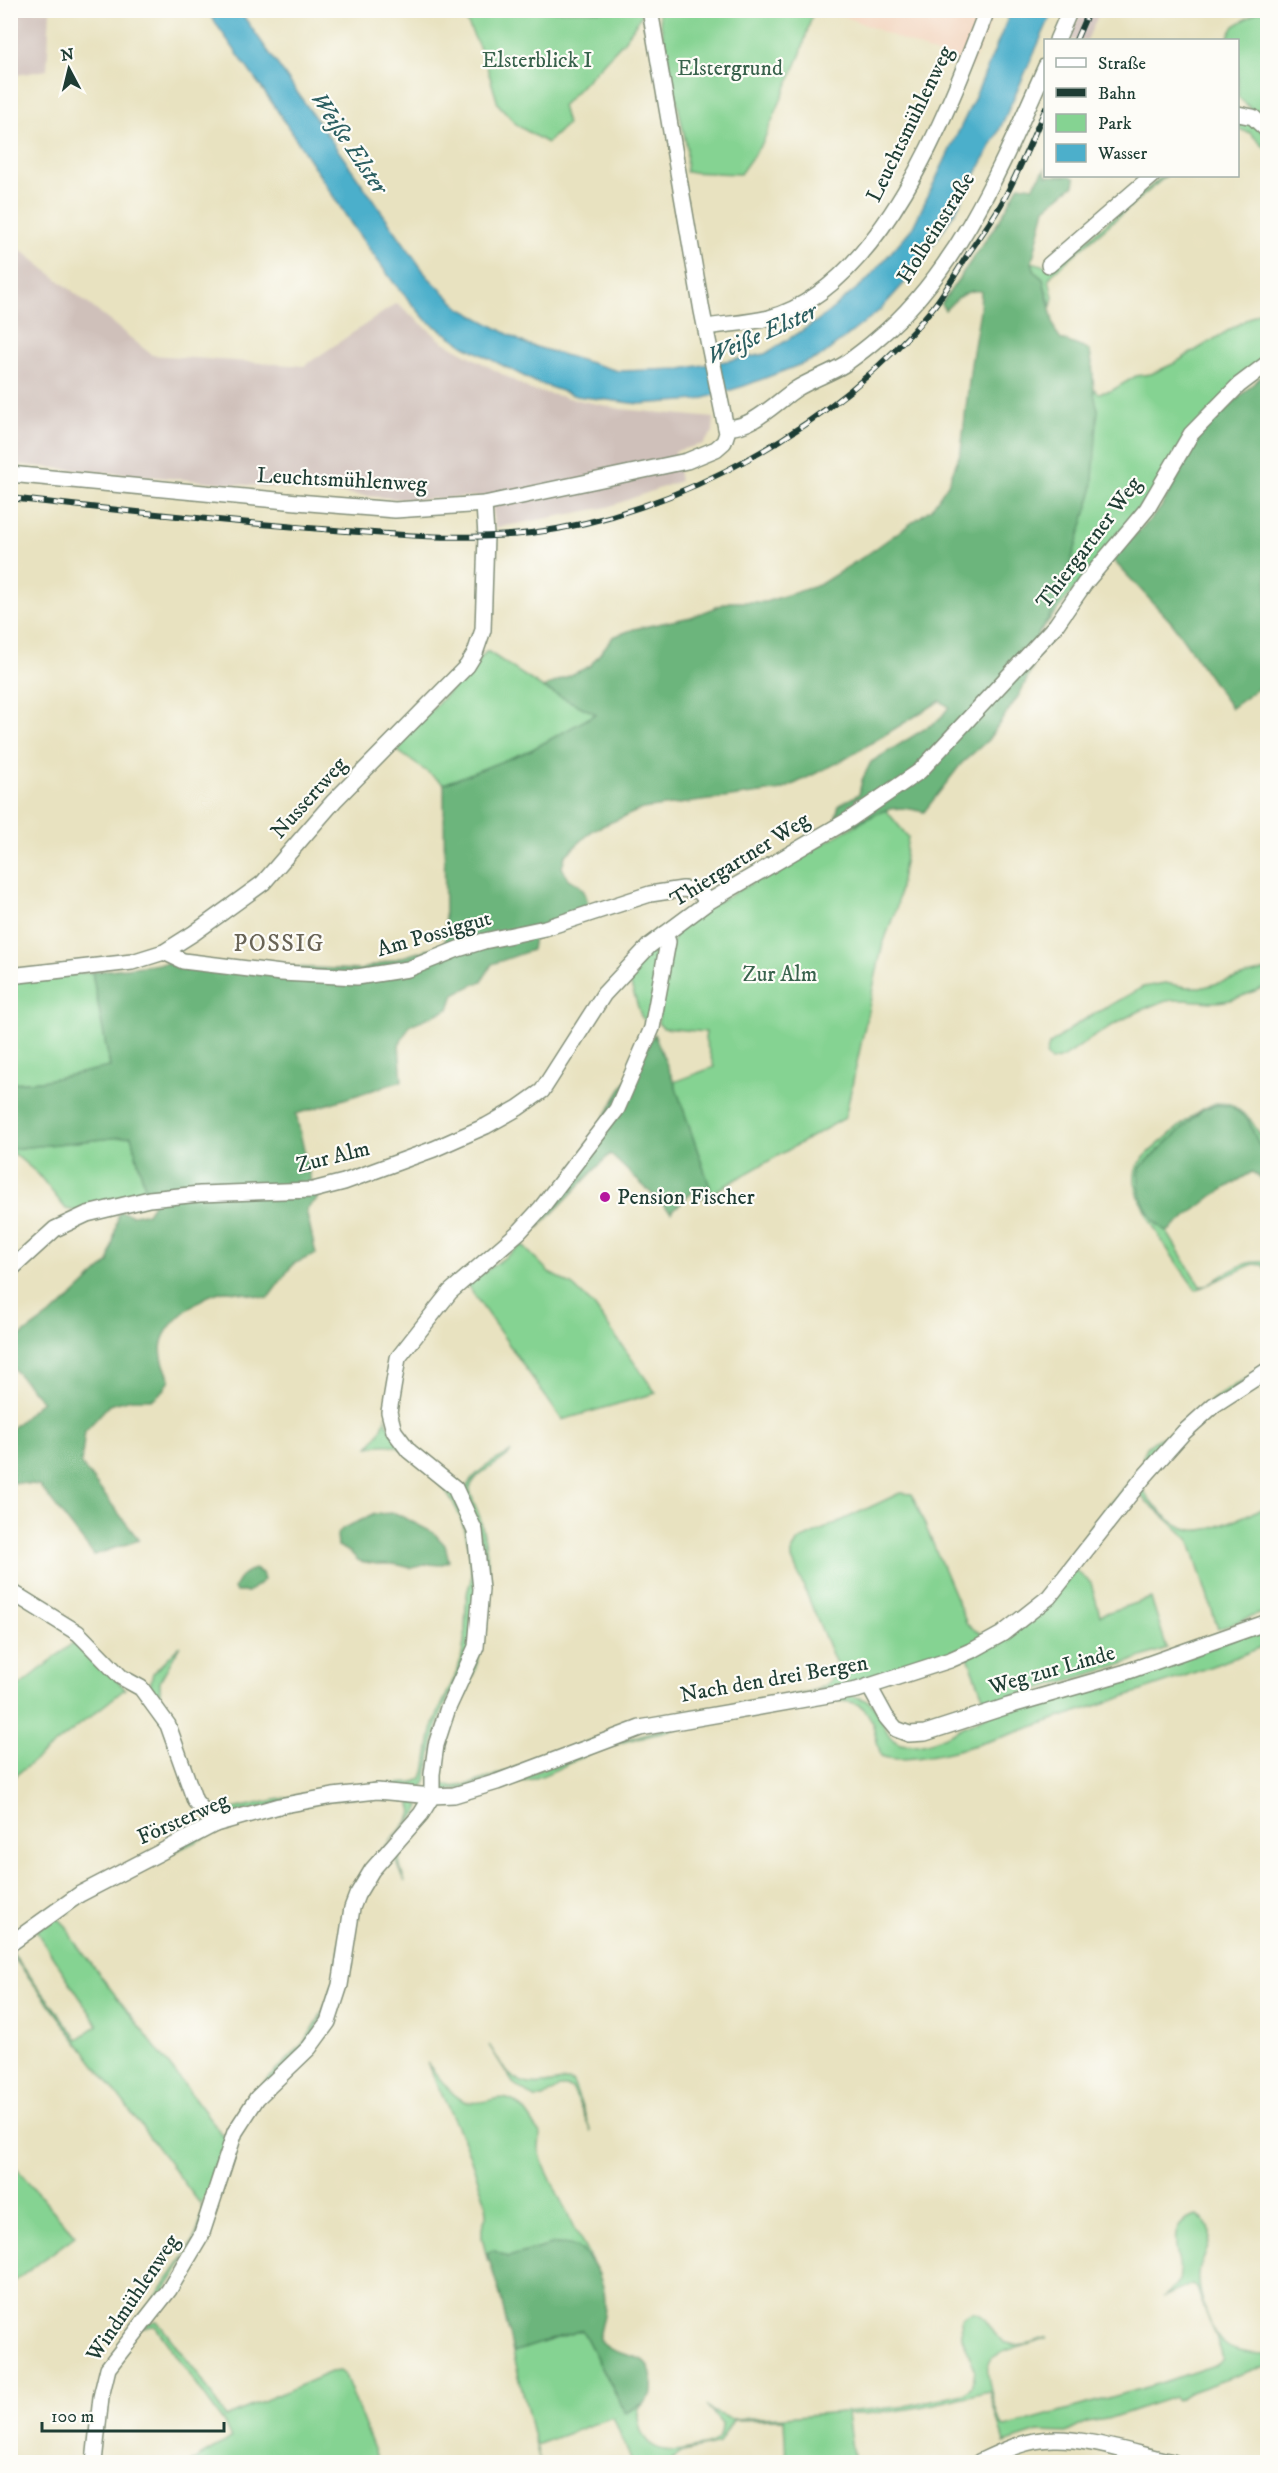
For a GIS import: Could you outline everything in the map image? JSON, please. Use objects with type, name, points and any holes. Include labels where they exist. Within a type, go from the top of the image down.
[{"type":"street","points":[[650,10],[709,344],[726,421]]},
{"type":"street","name":"Leuchtsmühlenweg","points":[[706,327],[770,318],[801,304],[830,284],[867,247],[903,198],[963,72],[987,10]]},
{"type":"street","points":[[1057,39],[1070,10]]},
{"type":"street","name":"Holbeinstraße","points":[[726,421],[743,426],[798,387],[844,364],[878,339],[912,306],[943,266],[966,229],[994,178],[1044,70]]},
{"type":"street","points":[[1239,114],[1253,117],[1268,131]]},
{"type":"street","points":[[1049,265],[1151,177]]},
{"type":"street","name":"Thiergartner Weg","points":[[432,1796],[436,1745],[448,1708],[476,1647],[482,1589],[475,1530],[455,1488],[409,1451],[394,1431],[389,1412],[398,1358],[450,1292],[520,1231],[541,1208],[616,1109],[652,1028],[668,942],[665,934],[708,902],[850,819],[920,771],[1056,625],[1085,584],[1147,509],[1191,434],[1239,385],[1268,363]]},
{"type":"street","name":"Leuchtsmühlenweg","points":[[10,474],[395,510],[484,504],[704,455],[724,442],[727,433],[726,421]]},
{"type":"street","name":"Nussertweg","points":[[10,976],[132,962],[164,952],[238,903],[263,883],[334,801],[466,666],[475,653],[483,630],[486,536],[484,504]]},
{"type":"street","name":"Am Possiggut","points":[[164,952],[183,961],[280,973],[357,977],[408,969],[458,948],[545,928],[650,894],[682,889],[699,891],[708,902]]},
{"type":"street","name":"Zur Alm","points":[[10,1270],[55,1229],[87,1214],[149,1199],[200,1194],[313,1190],[344,1182],[434,1149],[486,1126],[542,1091],[604,994],[649,946],[665,934]]},
{"type":"street","name":"Nach den drei Bergen","points":[[432,1796],[454,1795],[497,1782],[640,1728],[869,1686],[950,1660],[1002,1634],[1049,1597],[1143,1478],[1184,1432],[1214,1405],[1268,1370]]},
{"type":"street","points":[[15,1594],[78,1633],[121,1677],[141,1688],[168,1725],[195,1801],[215,1824]]},
{"type":"street","name":"Weg zur Linde","points":[[869,1686],[886,1717],[896,1729],[909,1734],[925,1733],[1072,1686],[1124,1673],[1268,1622]]},
{"type":"street","name":"Försterweg","points":[[10,1944],[80,1894],[215,1824],[279,1806],[333,1796],[377,1791],[432,1796]]},
{"type":"street","name":"Windmühlenweg","points":[[94,2463],[101,2397],[108,2368],[169,2290],[201,2236],[236,2132],[257,2098],[309,2048],[328,2022],[340,1985],[351,1908],[372,1870],[421,1814],[432,1796]]},
{"type":"street","points":[[979,2463],[1019,2445],[1054,2439],[1073,2440],[1173,2463]]},
{"type":"shaded area","points":[[11,10],[50,11],[47,70],[11,76]]},
{"type":"shaded area","points":[[829,10],[995,11],[971,68]]},
{"type":"shaded area","points":[[1081,11],[1100,11],[1087,39],[1068,39]]},
{"type":"shaded area","points":[[10,241],[152,355],[304,366],[397,303],[442,341],[531,390],[621,409],[714,418],[713,432],[703,444],[675,451],[680,481],[608,507],[495,528],[491,496],[412,500],[11,464]]},
{"type":"green space","name":"Elsterblick I","points":[[458,11],[640,11],[641,16],[624,41],[562,106],[567,124],[547,143],[518,126],[498,104],[484,57],[467,22]]},
{"type":"green space","name":"Elstergrund","points":[[658,11],[813,11],[801,53],[763,142],[740,174],[686,172],[687,148]]},
{"type":"green space","points":[[1259,11],[1267,11],[1267,123],[1239,98],[1239,39],[1227,39],[1234,26]]},
{"type":"green space","points":[[1239,118],[1245,119],[1267,135],[1267,150],[1250,133],[1239,129]]},
{"type":"green space","points":[[1044,170],[1044,177],[1072,177],[1075,179],[1074,185],[1045,208],[1032,262],[1035,272],[1043,279],[1055,330],[1060,339],[1089,350],[1098,409],[1092,493],[1059,602],[1038,634],[1027,662],[1033,667],[1019,695],[988,740],[961,764],[924,812],[889,809],[841,828],[836,817],[839,805],[859,794],[862,780],[871,762],[939,720],[949,707],[940,701],[845,759],[782,790],[642,809],[593,830],[565,856],[562,867],[568,879],[582,889],[588,905],[534,937],[532,950],[492,964],[482,981],[454,994],[449,1009],[410,1025],[399,1045],[402,1081],[296,1114],[312,1187],[318,1198],[306,1210],[316,1254],[293,1264],[268,1298],[226,1291],[208,1297],[188,1309],[171,1325],[162,1342],[162,1357],[170,1379],[164,1390],[153,1399],[131,1399],[109,1405],[85,1431],[81,1464],[139,1540],[94,1555],[39,1485],[11,1482],[11,1429],[42,1401],[11,1366],[11,1343],[62,1306],[109,1262],[119,1211],[132,1215],[147,1213],[153,1204],[147,1195],[131,1136],[11,1149],[11,1083],[42,1081],[110,1067],[92,972],[176,962],[360,970],[445,944],[444,784],[531,750],[596,714],[543,688],[590,666],[613,637],[634,629],[691,617],[729,602],[765,602],[819,585],[865,556],[931,509],[948,484],[961,451],[981,291],[965,293],[945,310],[941,304],[999,221],[1019,185],[1033,187]]},
{"type":"green space","points":[[1162,177],[1165,177],[1054,272],[1049,279],[1053,297],[1051,307],[1043,279],[1035,272],[1032,262],[1053,268]]},
{"type":"green space","points":[[1267,307],[1267,360],[1239,384],[1038,634],[1098,409],[1093,387],[1098,393],[1111,391],[1136,376],[1151,374],[1173,364]]},
{"type":"green space","points":[[1267,371],[1267,682],[1231,708],[1172,623],[1112,559],[1160,509],[1202,432]]},
{"type":"green space","points":[[487,651],[543,688],[597,714],[531,750],[444,784],[395,749]]},
{"type":"green space","name":"Zur Alm","points":[[885,809],[908,837],[897,906],[882,947],[845,1118],[712,1193],[674,1082],[714,1067],[705,1039],[706,1032],[663,1028],[658,1023],[668,953],[675,934],[707,908]]},
{"type":"green space","points":[[653,946],[662,951],[649,1025],[641,1016],[627,973]]},
{"type":"green space","points":[[1267,970],[1267,986],[1247,994],[1217,1002],[1183,1000],[1156,1004],[1117,1023],[1063,1057],[1051,1061],[1046,1055],[1049,1045],[1080,1022],[1143,987],[1165,983],[1186,987],[1204,987]]},
{"type":"green space","points":[[92,972],[110,1067],[42,1081],[11,1083],[11,982]]},
{"type":"green space","points":[[654,1034],[674,1082],[712,1193],[702,1198],[695,1190],[671,1212],[610,1154],[538,1228]]},
{"type":"green space","points":[[1216,1103],[1231,1104],[1250,1119],[1267,1146],[1267,1163],[1248,1120],[1203,1109]]},
{"type":"green space","points":[[1217,1105],[1231,1106],[1248,1120],[1267,1163],[1267,1183],[1252,1172],[1214,1195],[1167,1232],[1154,1220],[1144,1204],[1139,1187],[1140,1168],[1203,1109]]},
{"type":"green space","points":[[1202,1110],[1140,1168],[1154,1222],[1167,1232],[1200,1286],[1234,1269],[1258,1261],[1266,1261],[1267,1271],[1263,1265],[1253,1264],[1196,1290],[1156,1232],[1146,1214],[1135,1182],[1136,1170],[1145,1156]]},
{"type":"green space","points":[[131,1136],[147,1195],[79,1212],[66,1209],[38,1174],[10,1149]]},
{"type":"green space","points":[[522,1245],[550,1273],[573,1286],[594,1306],[656,1393],[562,1420],[467,1285]]},
{"type":"green space","points":[[1267,1365],[1195,1418],[1164,1449],[1111,1510],[1103,1515],[1097,1529],[1052,1587],[1035,1604],[1004,1628],[959,1654],[937,1658],[917,1667],[856,1685],[817,1690],[804,1694],[665,1719],[591,1742],[466,1788],[444,1791],[436,1782],[436,1767],[442,1737],[460,1689],[475,1660],[484,1625],[486,1595],[483,1546],[465,1489],[479,1472],[511,1452],[478,1476],[470,1488],[480,1518],[485,1544],[488,1570],[488,1610],[483,1641],[475,1668],[466,1694],[451,1718],[440,1755],[438,1776],[440,1781],[447,1786],[470,1784],[590,1740],[651,1721],[804,1693],[825,1685],[833,1677],[837,1666],[792,1559],[792,1551],[798,1541],[900,1493],[912,1494],[967,1624],[987,1634],[1005,1626],[1048,1585],[1099,1516],[1142,1468],[1143,1456],[1147,1447],[1156,1440],[1178,1430],[1213,1399]]},
{"type":"green space","points":[[386,1417],[397,1442],[441,1480],[459,1501],[472,1535],[476,1555],[479,1597],[475,1636],[467,1661],[438,1723],[426,1782],[417,1788],[379,1787],[341,1790],[229,1815],[209,1812],[189,1783],[174,1736],[150,1685],[153,1673],[180,1646],[160,1681],[160,1695],[178,1738],[191,1784],[205,1804],[228,1810],[318,1791],[413,1783],[422,1778],[425,1772],[433,1727],[463,1651],[471,1562],[469,1546],[460,1517],[454,1503],[436,1479],[400,1448],[387,1445],[369,1447],[381,1430]]},
{"type":"green space","points":[[1143,1490],[1164,1515],[1178,1525],[1192,1530],[1219,1526],[1267,1507],[1267,1611],[1218,1629],[1189,1539],[1136,1492]]},
{"type":"green space","points":[[395,1513],[434,1533],[445,1545],[449,1561],[440,1565],[429,1564],[411,1568],[395,1564],[377,1564],[359,1561],[350,1552],[338,1546],[337,1535],[343,1528],[375,1514]]},
{"type":"green space","points":[[255,1569],[262,1573],[264,1580],[248,1592],[236,1592],[234,1588],[240,1578],[248,1571]]},
{"type":"green space","points":[[1075,1570],[1091,1583],[1100,1615],[1151,1598],[1167,1648],[1118,1666],[986,1704],[968,1657]]},
{"type":"green space","points":[[1267,1626],[1267,1645],[1216,1665],[997,1739],[918,1758],[897,1759],[881,1756],[868,1713],[857,1704],[839,1701],[775,1708],[847,1695],[857,1697],[872,1704],[894,1741],[909,1745],[920,1744],[942,1738],[984,1717],[1048,1695],[1141,1675]]},
{"type":"green space","points":[[79,1638],[125,1689],[11,1779],[11,1693]]},
{"type":"green space","points":[[729,1716],[619,1743],[590,1753],[536,1778],[451,1802],[440,1808],[415,1829],[404,1843],[399,1858],[405,1882],[396,1860],[391,1857],[396,1847],[428,1813],[446,1802],[517,1779],[604,1745],[678,1725]]},
{"type":"green space","points":[[389,1794],[414,1798],[420,1806],[417,1813],[373,1860],[350,1903],[336,1983],[317,2029],[305,2047],[251,2101],[224,2154],[212,2171],[213,2183],[201,2204],[206,2211],[205,2218],[190,2249],[163,2293],[141,2319],[128,2330],[187,2252],[201,2218],[201,2205],[10,1950],[78,2039],[98,2025],[36,1931],[56,1916],[67,1927],[73,1940],[221,2135],[228,2134],[236,2117],[253,2093],[302,2044],[318,2020],[330,1994],[335,1976],[344,1920],[353,1891],[366,1868],[374,1858],[399,1832],[413,1812],[410,1801],[367,1796],[340,1799],[256,1819],[204,1838],[111,1883],[83,1899],[69,1913],[65,1908],[104,1884],[194,1838],[231,1823],[298,1805],[343,1797]]},
{"type":"green space","points":[[427,2063],[450,2091],[461,2099],[474,2103],[503,2098],[517,2103],[527,2114],[540,2134],[539,2149],[542,2161],[600,2276],[581,2250],[555,2244],[508,2257],[502,2254],[487,2253],[488,2262],[482,2238],[482,2227],[487,2214],[486,2203],[467,2148]]},
{"type":"green space","points":[[501,2064],[516,2080],[524,2083],[573,2082],[591,2132],[573,2090],[568,2087],[559,2087],[544,2098],[534,2098],[513,2083]]},
{"type":"green space","points":[[10,2161],[75,2236],[11,2284],[10,2284]]},
{"type":"green space","points":[[1197,2216],[1206,2223],[1210,2230],[1209,2243],[1199,2273],[1202,2300],[1209,2319],[1197,2287],[1193,2284],[1163,2297],[1174,2288],[1179,2280],[1176,2235],[1179,2227],[1185,2221]]},
{"type":"green space","points":[[555,2244],[569,2245],[584,2253],[599,2276],[605,2307],[599,2340],[608,2348],[636,2357],[649,2367],[652,2377],[652,2393],[644,2403],[626,2413],[582,2330],[513,2352],[501,2298],[487,2253],[493,2250],[508,2257]]},
{"type":"green space","points":[[976,2312],[981,2315],[995,2334],[1007,2343],[1033,2342],[995,2356],[988,2365],[991,2391],[1001,2425],[1005,2427],[1151,2386],[1218,2364],[1223,2360],[1213,2331],[1223,2343],[1233,2349],[1267,2354],[1268,2367],[1255,2369],[1188,2393],[1177,2400],[1174,2397],[1107,2419],[1087,2422],[1066,2433],[1038,2432],[1004,2443],[989,2391],[901,2410],[847,2414],[854,2462],[786,2462],[784,2419],[733,2420],[719,2444],[678,2453],[671,2462],[632,2462],[613,2417],[536,2445],[540,2462],[513,2352],[582,2330],[625,2413],[644,2403],[638,2410],[642,2434],[655,2447],[674,2451],[707,2445],[719,2438],[722,2424],[706,2406],[711,2411],[732,2419],[784,2417],[900,2407],[964,2393],[973,2385],[975,2369],[962,2337],[961,2318],[969,2313]]},
{"type":"green space","points":[[157,2321],[198,2374],[226,2417],[331,2372],[340,2371],[345,2375],[379,2462],[191,2462],[231,2439],[224,2423],[155,2326],[143,2327],[149,2322]]},
{"type":"water","points":[[239,10],[427,276],[460,308],[526,344],[618,371],[681,369],[765,354],[819,320],[867,280],[913,227],[975,97],[1011,11],[1053,11],[997,135],[956,210],[918,268],[880,310],[820,357],[744,386],[698,400],[639,404],[576,396],[535,382],[465,346],[426,320],[394,283],[354,228],[275,107],[207,11]]},
{"type":"railway","points":[[1076,39],[1089,10]]},
{"type":"railway","points":[[10,498],[244,522],[453,537],[531,533],[586,523],[641,507],[697,485],[751,457],[802,426],[850,390],[894,352],[946,290],[997,212],[1044,113]]},
{"type":"place","name":"Pension Fischer","points":[[605,1197]]},
{"type":"district","name":"POSSIG","points":[[279,944]]},
{"type":"water label","name":"Weiße Elster","points":[[349,143]]},
{"type":"water label","name":"Weiße Elster","points":[[762,334]]}]
